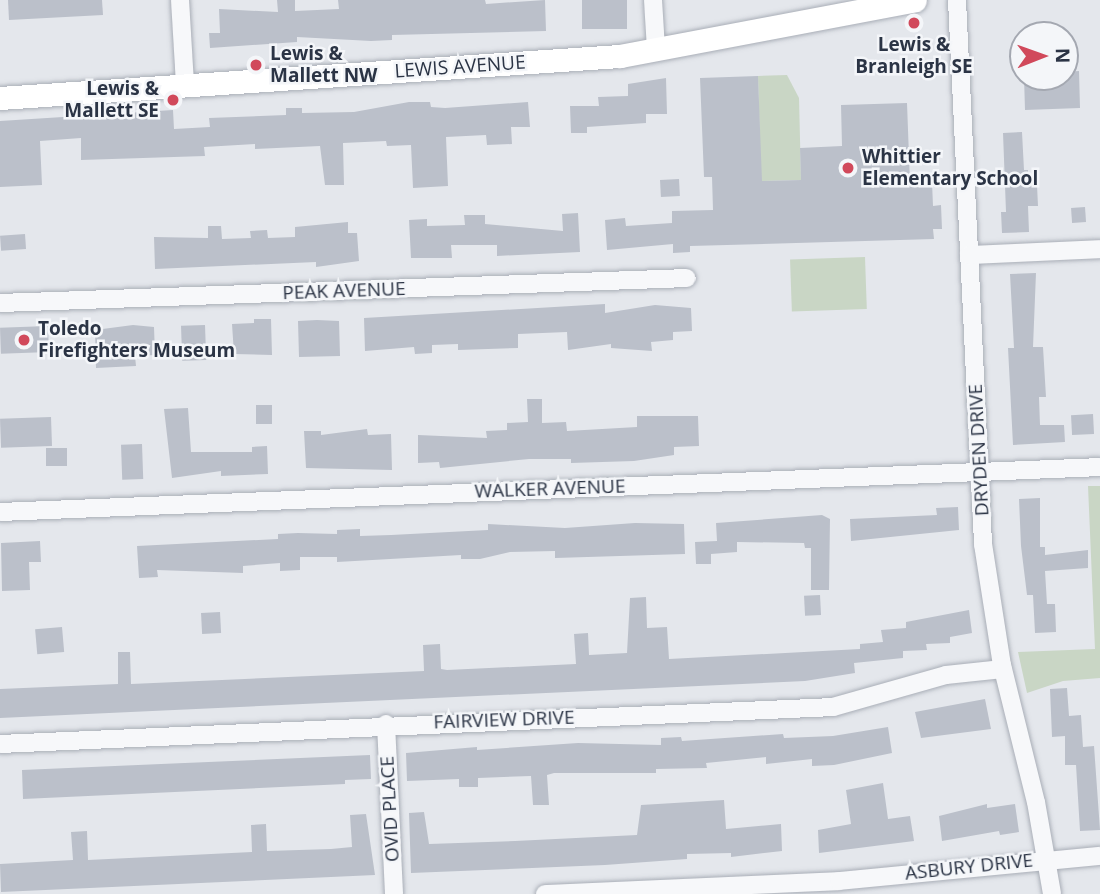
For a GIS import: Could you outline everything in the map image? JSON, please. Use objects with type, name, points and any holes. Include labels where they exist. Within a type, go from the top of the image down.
[{"type":"main road","name":"LEWIS AVENUE","points":[[0,98],[560,60],[656,49],[868,3],[915,0]]},
{"type":"street","points":[[180,0],[185,84]]},
{"type":"street","points":[[653,0],[656,49]]},
{"type":"street","name":"DRYDEN DRIVE","points":[[957,0],[986,570],[1003,669],[1047,859],[1052,894]]},
{"type":"street","points":[[969,255],[1100,249]]},
{"type":"street","name":"PEAK AVENUE","points":[[0,303],[687,278]]},
{"type":"street","name":"WALKER AVENUE","points":[[0,512],[1100,467]]},
{"type":"street","name":"FAIRVIEW DRIVE","points":[[0,744],[386,724],[833,707],[946,675],[1003,669]]},
{"type":"street","name":"OVID PLACE","points":[[386,724],[394,894]]},
{"type":"street","name":"ASBURY DRIVE","points":[[545,894],[839,881],[1100,856]]},
{"type":"green space","points":[[787,75],[799,98],[801,180],[761,181],[758,76]]},
{"type":"green space","points":[[865,257],[867,309],[792,312],[790,260]]},
{"type":"green space","points":[[1088,486],[1100,486],[1100,678],[1063,681],[1027,693],[1018,652],[1095,649]]},
{"type":"building","points":[[8,0],[102,0],[103,15],[9,20]]},
{"type":"building","points":[[277,0],[295,0],[295,11],[339,9],[338,0],[485,0],[486,4],[545,0],[546,31],[392,35],[392,40],[371,41],[297,37],[297,42],[210,48],[209,33],[220,33],[219,9],[278,12]]},
{"type":"building","points":[[582,0],[627,0],[627,29],[582,29]]},
{"type":"building","points":[[1079,71],[1080,108],[1025,110],[1024,91],[1079,91]]},
{"type":"building","name":"Whittier Elementary School","points":[[758,76],[762,181],[801,180],[800,148],[842,146],[841,105],[907,103],[910,183],[932,182],[933,206],[941,205],[942,229],[933,229],[934,239],[690,246],[690,252],[673,253],[673,244],[607,250],[605,220],[625,218],[626,226],[672,223],[672,211],[713,210],[712,177],[704,177],[700,78]]},
{"type":"building","points":[[666,78],[667,114],[646,114],[646,123],[587,127],[587,133],[571,133],[570,106],[599,106],[598,97],[628,96],[628,84]]},
{"type":"building","points":[[409,102],[430,102],[431,107],[445,108],[528,102],[530,127],[511,127],[512,144],[487,145],[486,135],[446,137],[448,186],[413,188],[411,145],[387,146],[386,141],[343,143],[344,185],[325,185],[320,146],[255,149],[255,144],[204,147],[205,156],[81,160],[81,138],[40,141],[42,185],[0,187],[0,121],[173,110],[174,129],[210,127],[209,118],[286,115],[286,108],[302,108],[302,113],[354,112]]},
{"type":"building","points":[[1022,132],[1024,170],[1028,170],[1028,186],[1037,185],[1038,206],[1028,206],[1029,232],[1002,233],[1001,212],[1006,212],[1003,133]]},
{"type":"building","points":[[679,179],[680,196],[661,197],[660,180]]},
{"type":"building","points":[[1085,207],[1086,222],[1072,223],[1071,208]]},
{"type":"building","points":[[578,213],[580,252],[497,256],[497,245],[451,245],[452,258],[411,258],[409,220],[427,219],[427,226],[465,225],[464,215],[485,215],[485,224],[563,231],[562,214]]},
{"type":"building","points":[[348,222],[348,233],[357,233],[359,261],[316,267],[316,262],[155,269],[154,237],[208,238],[208,226],[221,226],[222,239],[251,238],[250,231],[267,230],[268,238],[295,237],[295,227]]},
{"type":"building","points":[[25,234],[26,249],[1,251],[0,236]]},
{"type":"building","points":[[1036,273],[1033,347],[1043,347],[1046,397],[1039,397],[1040,425],[1064,425],[1065,442],[1013,445],[1008,348],[1014,348],[1010,274]]},
{"type":"building","points":[[605,304],[605,313],[655,305],[691,308],[692,331],[673,332],[673,340],[651,342],[652,351],[611,348],[611,344],[568,350],[567,332],[518,334],[518,348],[458,350],[458,344],[432,345],[432,353],[415,354],[414,347],[365,351],[364,318]]},
{"type":"building","points":[[254,319],[271,319],[272,355],[234,354],[232,324],[254,323]]},
{"type":"building","points":[[298,321],[339,321],[340,356],[299,357]]},
{"type":"building","points":[[133,325],[154,327],[155,355],[135,356],[136,366],[96,368],[95,330]]},
{"type":"building","points":[[205,325],[206,360],[182,361],[181,326]]},
{"type":"building","name":"Toledo Firefighters Museum","points":[[48,326],[49,352],[1,354],[0,328]]},
{"type":"building","points":[[527,399],[542,399],[542,423],[566,422],[567,431],[637,427],[637,416],[698,416],[699,446],[674,447],[674,455],[634,461],[571,463],[571,459],[529,459],[440,468],[439,462],[418,463],[418,435],[487,438],[486,431],[507,430],[507,423],[528,422]]},
{"type":"building","points":[[256,405],[272,405],[272,424],[256,424]]},
{"type":"building","points":[[188,408],[191,452],[252,452],[252,447],[267,446],[268,474],[221,476],[221,471],[172,478],[164,409]]},
{"type":"building","points":[[1093,414],[1094,434],[1072,435],[1071,415]]},
{"type":"building","points":[[51,417],[52,446],[1,448],[0,419]]},
{"type":"building","points":[[367,429],[368,435],[391,434],[392,470],[306,468],[304,431],[321,431],[321,435]]},
{"type":"building","points":[[142,444],[143,479],[122,480],[121,445]]},
{"type":"building","points":[[46,448],[67,448],[67,466],[46,466]]},
{"type":"building","points":[[1040,498],[1040,547],[1045,547],[1045,555],[1088,550],[1088,568],[1045,571],[1047,604],[1055,604],[1056,632],[1035,633],[1033,595],[1027,595],[1021,546],[1019,499]]},
{"type":"building","points":[[958,507],[959,530],[851,541],[850,519],[937,515],[936,508]]},
{"type":"building","points":[[822,515],[830,519],[829,590],[811,590],[811,548],[805,548],[804,543],[737,542],[737,552],[711,554],[711,564],[696,564],[695,542],[717,541],[716,523]]},
{"type":"building","points":[[635,523],[684,524],[685,554],[555,558],[555,551],[510,552],[480,559],[461,559],[461,555],[337,562],[337,557],[300,557],[300,570],[280,571],[280,563],[243,566],[243,573],[157,570],[158,577],[139,578],[137,546],[278,539],[278,534],[337,534],[337,530],[360,529],[360,536],[488,530],[488,524],[565,528]]},
{"type":"building","points":[[40,541],[41,562],[29,562],[30,590],[2,591],[1,543]]},
{"type":"building","points":[[820,595],[821,615],[805,616],[804,596]]},
{"type":"building","points":[[646,597],[647,628],[667,627],[669,659],[860,649],[860,644],[883,642],[881,630],[906,628],[906,622],[969,610],[972,633],[950,637],[950,643],[926,644],[927,650],[903,651],[903,658],[854,663],[855,673],[805,681],[0,718],[0,689],[118,684],[118,652],[130,652],[131,684],[424,671],[423,645],[440,644],[441,669],[447,670],[576,664],[574,634],[588,633],[589,655],[627,653],[630,598]]},
{"type":"building","points":[[220,612],[221,633],[202,634],[201,613]]},
{"type":"building","points":[[62,627],[64,652],[37,654],[35,629]]},
{"type":"building","points":[[1067,688],[1069,716],[1081,715],[1083,747],[1094,746],[1100,830],[1080,831],[1076,765],[1065,765],[1065,736],[1052,737],[1050,689]]},
{"type":"building","points":[[985,699],[991,729],[921,738],[915,712]]},
{"type":"building","points":[[888,727],[892,753],[834,765],[812,766],[812,759],[766,764],[766,757],[706,763],[707,768],[656,769],[656,773],[554,773],[547,775],[549,805],[533,805],[531,776],[478,778],[478,787],[459,787],[459,779],[407,781],[406,753],[578,743],[661,745],[661,738],[681,737],[682,741],[783,734],[784,738],[833,736]]},
{"type":"building","points":[[370,755],[371,779],[345,780],[345,784],[23,799],[22,770]]},
{"type":"building","points":[[883,783],[888,819],[910,816],[914,841],[819,853],[818,830],[851,824],[846,790]]},
{"type":"building","points":[[724,800],[726,829],[781,824],[782,851],[731,857],[731,853],[687,854],[687,859],[605,865],[411,873],[409,813],[424,812],[429,844],[515,841],[637,835],[641,805]]},
{"type":"building","points":[[987,804],[987,808],[1015,804],[1019,832],[1000,835],[999,831],[942,841],[939,816]]},
{"type":"building","points":[[366,814],[375,875],[1,892],[0,864],[73,860],[71,832],[87,831],[88,860],[252,852],[251,825],[266,824],[267,851],[331,849],[352,847],[350,815]]},
{"type":"place","name":"Lewis & Branleigh SE","points":[[914,23]]},
{"type":"place","name":"Lewis & Mallett NW","points":[[256,65]]},
{"type":"place","name":"Lewis & Mallett SE","points":[[173,100]]},
{"type":"place","name":"Whittier Elementary School","points":[[848,168]]},
{"type":"place","name":"Toledo Firefighters Museum","points":[[24,340]]}]
